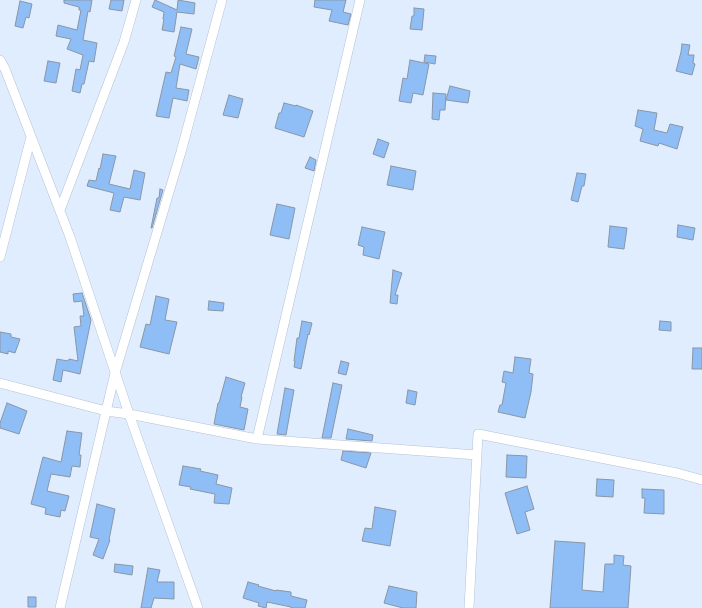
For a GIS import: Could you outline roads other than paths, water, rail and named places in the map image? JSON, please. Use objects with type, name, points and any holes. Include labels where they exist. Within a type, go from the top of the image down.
[{"type":"street","points":[[60,210],[124,42],[136,0]]},
{"type":"street","points":[[60,608],[115,373],[181,152],[222,0]]},
{"type":"street","points":[[257,439],[360,0]]},
{"type":"street","points":[[0,60],[5,69],[70,237],[129,414],[198,608]]},
{"type":"street","points":[[0,257],[31,137]]},
{"type":"street","points":[[0,383],[106,411],[129,414],[257,439],[477,455]]},
{"type":"street","points":[[469,608],[478,434],[677,473],[702,480]]}]
